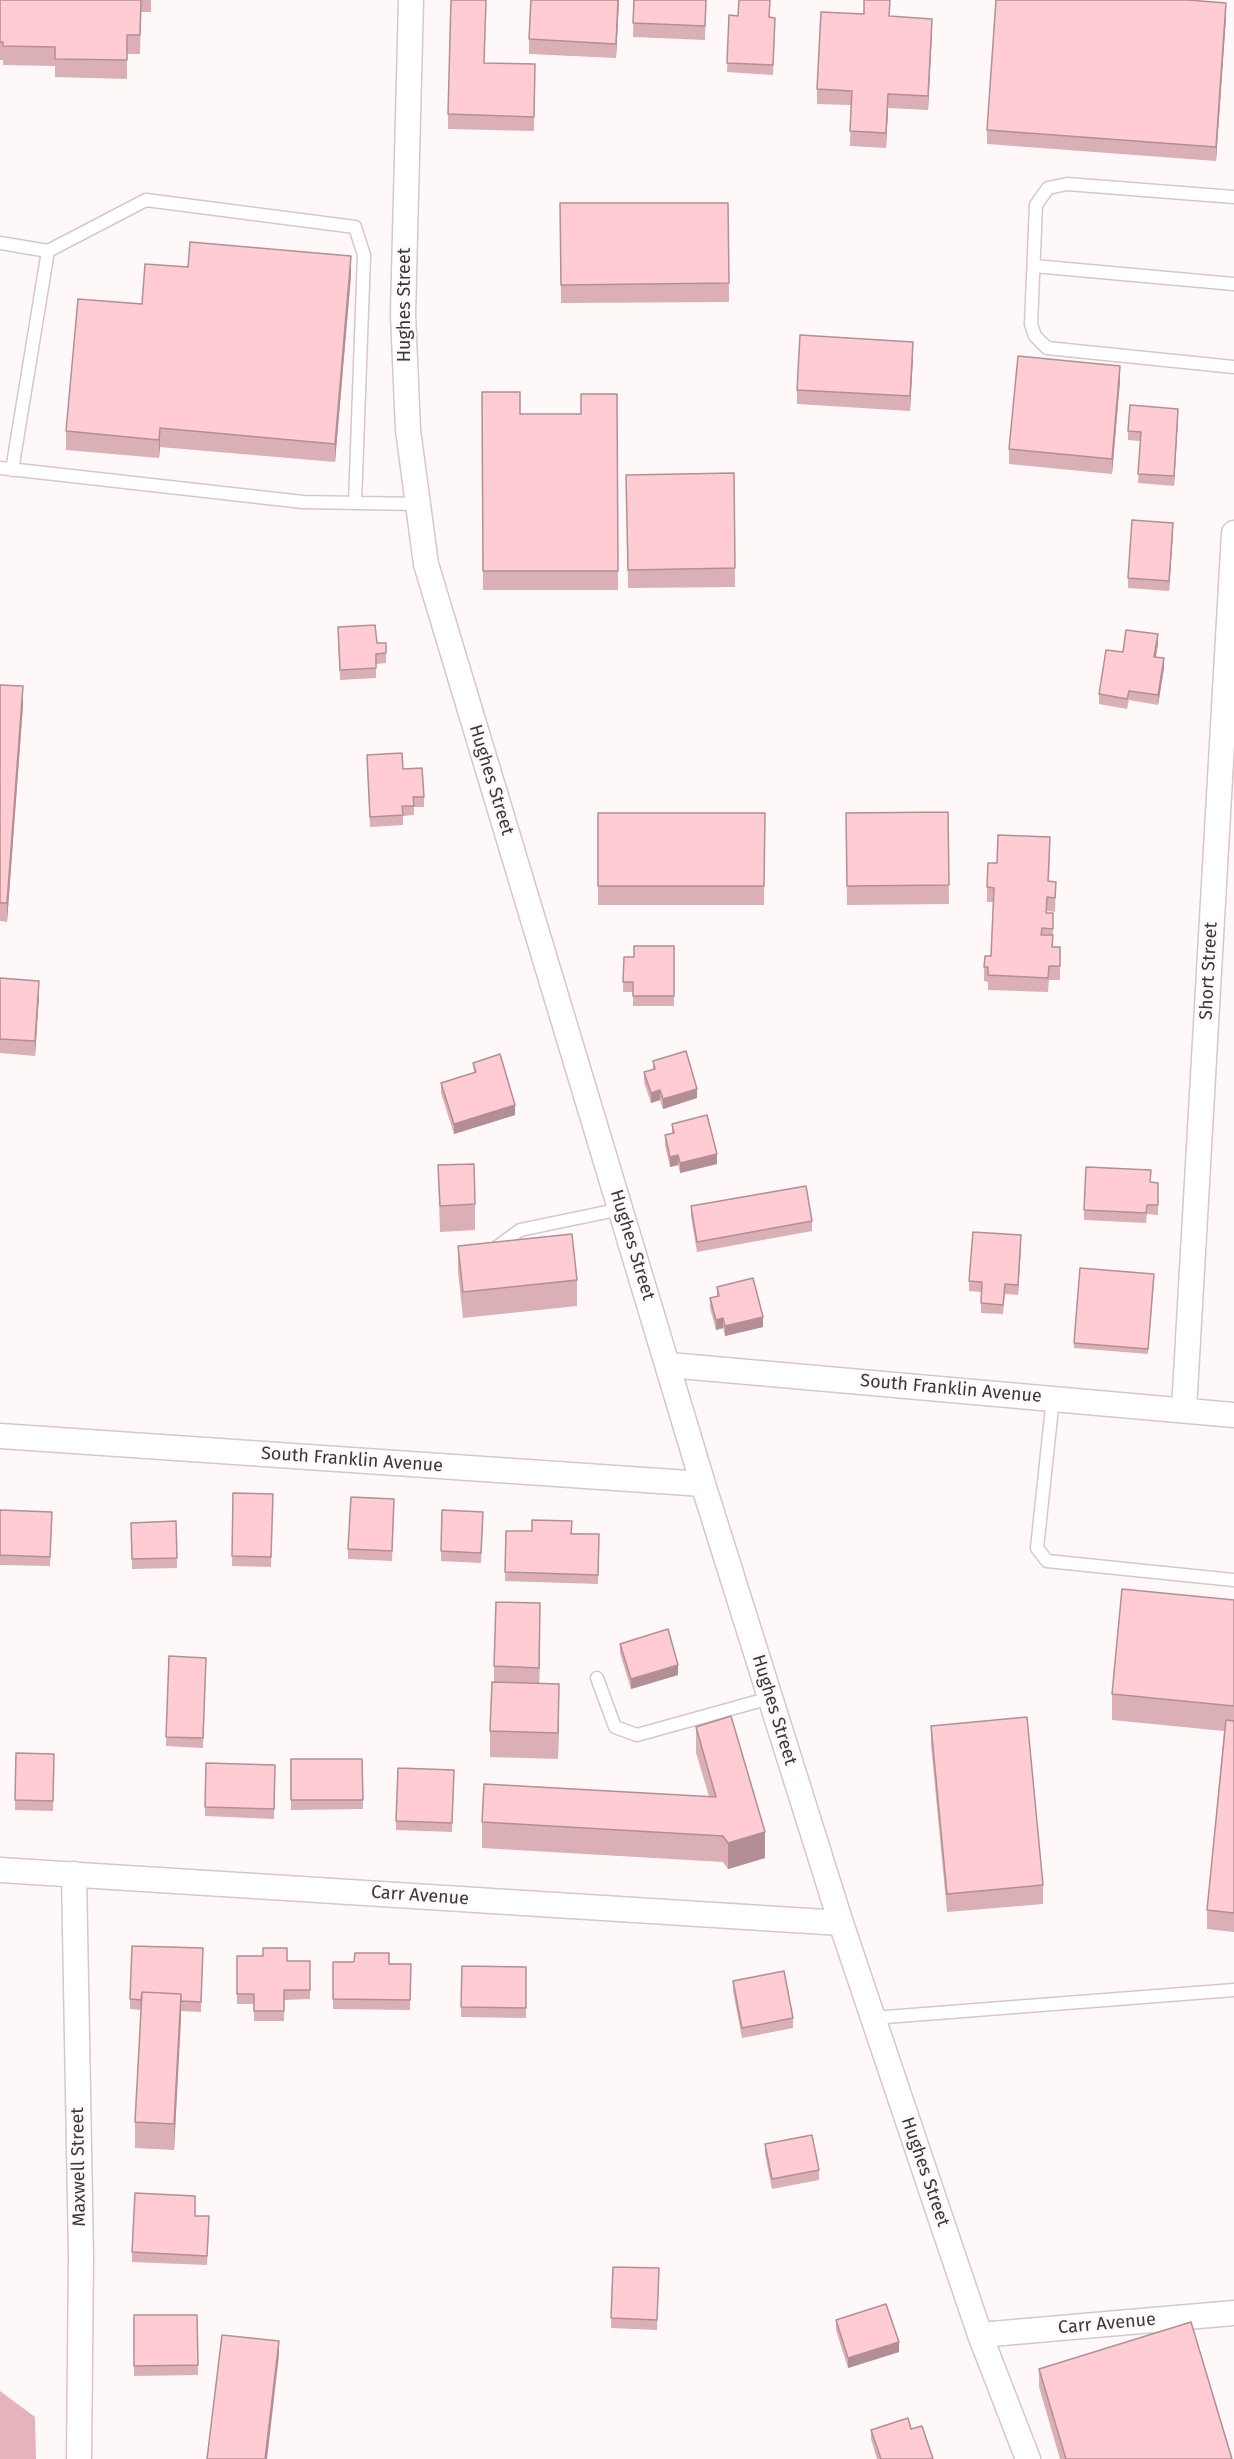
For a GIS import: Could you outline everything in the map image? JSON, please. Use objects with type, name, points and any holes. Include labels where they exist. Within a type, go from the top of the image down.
[{"type":"street","name":"Hughes Street","points":[[411,0],[403,315],[408,430],[426,564],[703,1484],[841,1923],[980,2335],[1028,2459]]},
{"type":"street","name":"Short Street","points":[[1184,1410],[1234,532]]},
{"type":"street","name":"South Franklin Avenue","points":[[669,1365],[1234,1415]]},
{"type":"street","name":"South Franklin Avenue","points":[[0,1436],[703,1484]]},
{"type":"street","name":"Carr Avenue","points":[[0,1870],[841,1923]]},
{"type":"street","name":"Maxwell Street","points":[[74,1874],[81,2256],[79,2459]]},
{"type":"street","name":"Carr Avenue","points":[[980,2335],[1234,2313]]},
{"type":"lane","points":[[1234,198],[1067,184],[1048,188],[1036,205],[1031,324],[1035,336],[1047,348],[1234,367]]},
{"type":"lane","points":[[0,243],[48,251],[146,200],[355,226],[364,255],[354,502]]},
{"type":"lane","points":[[48,251],[6,469],[303,502],[418,504]]},
{"type":"lane","points":[[1034,266],[1234,284]]},
{"type":"lane","points":[[488,1254],[520,1230],[621,1209]]},
{"type":"lane","points":[[1053,1398],[1037,1548],[1047,1561],[1234,1580]]},
{"type":"lane","points":[[597,1678],[615,1727],[637,1735],[770,1698]]},
{"type":"lane","points":[[873,2018],[1234,1990]]},
{"type":"shaded area","points":[[0,2391],[35,2417],[36,2459],[0,2459]]},
{"type":"building","points":[[0,0],[141,0],[140,35],[127,35],[127,60],[55,59],[55,47],[3,46],[3,42],[0,42]]},
{"type":"building","points":[[451,0],[486,0],[484,63],[535,64],[534,117],[448,114]]},
{"type":"building","points":[[531,0],[618,0],[616,44],[529,39]]},
{"type":"building","points":[[634,0],[706,0],[705,26],[633,23]]},
{"type":"building","points":[[739,0],[770,0],[769,17],[775,18],[773,65],[727,63],[729,15],[738,16]]},
{"type":"building","points":[[864,0],[890,0],[889,16],[932,19],[928,96],[888,94],[886,133],[850,131],[852,91],[817,89],[821,12],[864,14]]},
{"type":"building","points":[[996,0],[1188,0],[1226,3],[1216,147],[987,130]]},
{"type":"building","points":[[560,203],[728,203],[729,283],[561,285]]},
{"type":"building","points":[[190,242],[351,256],[335,444],[160,428],[159,440],[66,431],[78,299],[142,304],[145,264],[188,267]]},
{"type":"building","points":[[800,335],[913,342],[910,396],[797,390]]},
{"type":"building","points":[[1018,356],[1120,366],[1112,459],[1009,449]]},
{"type":"building","points":[[482,392],[520,392],[520,414],[581,414],[581,394],[617,394],[618,571],[483,571]]},
{"type":"building","points":[[1130,405],[1178,409],[1174,476],[1138,474],[1141,432],[1128,431]]},
{"type":"building","points":[[734,473],[735,568],[628,570],[626,475]]},
{"type":"building","points":[[1132,520],[1173,523],[1169,581],[1128,578]]},
{"type":"building","points":[[375,625],[377,643],[386,643],[386,653],[376,654],[376,668],[340,670],[338,627]]},
{"type":"building","points":[[1126,630],[1158,634],[1154,657],[1164,658],[1158,695],[1129,691],[1127,699],[1099,694],[1106,650],[1123,652]]},
{"type":"building","points":[[0,685],[23,686],[7,903],[0,903]]},
{"type":"building","points":[[402,753],[403,769],[422,768],[424,797],[413,797],[414,806],[402,806],[403,815],[370,817],[367,755]]},
{"type":"building","points":[[948,812],[949,885],[847,886],[846,813]]},
{"type":"building","points":[[598,813],[765,813],[764,886],[598,886]]},
{"type":"building","points":[[998,835],[1050,837],[1048,881],[1056,882],[1055,898],[1047,897],[1046,913],[1053,913],[1053,929],[1042,928],[1041,935],[1053,935],[1052,947],[1060,947],[1060,966],[1049,966],[1048,978],[988,975],[988,967],[984,967],[985,956],[991,956],[994,888],[987,887],[988,863],[997,863]]},
{"type":"building","points":[[634,946],[674,946],[674,996],[633,996],[633,982],[623,982],[624,957],[634,957]]},
{"type":"building","points":[[0,978],[39,981],[35,1041],[0,1039]]},
{"type":"building","points":[[686,1051],[697,1089],[663,1099],[660,1090],[651,1093],[644,1072],[655,1069],[653,1061]]},
{"type":"building","points":[[500,1054],[515,1105],[454,1124],[441,1083],[476,1072],[473,1063]]},
{"type":"building","points":[[707,1115],[717,1154],[680,1163],[678,1155],[670,1157],[665,1135],[674,1133],[672,1124]]},
{"type":"building","points":[[474,1164],[475,1204],[440,1206],[438,1165]]},
{"type":"building","points":[[1086,1167],[1151,1170],[1150,1182],[1158,1183],[1158,1205],[1147,1205],[1146,1213],[1084,1210]]},
{"type":"building","points":[[806,1186],[812,1221],[697,1242],[691,1206]]},
{"type":"building","points":[[973,1232],[1021,1235],[1018,1285],[1005,1284],[1003,1305],[981,1303],[982,1282],[969,1281]]},
{"type":"building","points":[[572,1234],[577,1280],[463,1292],[458,1246]]},
{"type":"building","points":[[1080,1268],[1154,1274],[1148,1349],[1074,1343]]},
{"type":"building","points":[[753,1278],[763,1317],[725,1326],[723,1318],[716,1320],[710,1298],[719,1296],[717,1287]]},
{"type":"building","points":[[233,1493],[273,1494],[271,1557],[232,1556]]},
{"type":"building","points":[[351,1497],[394,1499],[392,1551],[348,1549]]},
{"type":"building","points":[[0,1510],[52,1512],[50,1557],[0,1555]]},
{"type":"building","points":[[442,1510],[483,1512],[481,1553],[441,1551]]},
{"type":"building","points":[[532,1520],[572,1521],[571,1534],[599,1534],[598,1575],[505,1572],[506,1531],[532,1531]]},
{"type":"building","points":[[176,1521],[177,1558],[132,1559],[131,1523]]},
{"type":"building","points":[[1122,1589],[1234,1600],[1234,1706],[1112,1694]]},
{"type":"building","points":[[496,1602],[540,1603],[539,1668],[494,1666]]},
{"type":"building","points":[[668,1629],[678,1665],[631,1679],[620,1644]]},
{"type":"building","points":[[169,1656],[206,1658],[203,1738],[166,1737]]},
{"type":"building","points":[[492,1682],[559,1684],[558,1733],[490,1731]]},
{"type":"building","points":[[731,1716],[765,1832],[728,1843],[723,1836],[482,1822],[484,1784],[716,1797],[696,1727]]},
{"type":"building","points":[[1027,1717],[1043,1885],[947,1894],[931,1726]]},
{"type":"building","points":[[1226,1720],[1234,1721],[1234,1913],[1207,1910]]},
{"type":"building","points":[[16,1753],[54,1754],[53,1801],[15,1800]]},
{"type":"building","points":[[291,1759],[362,1759],[363,1800],[291,1800]]},
{"type":"building","points":[[206,1763],[275,1765],[274,1809],[205,1807]]},
{"type":"building","points":[[398,1768],[454,1770],[452,1823],[396,1821]]},
{"type":"building","points":[[132,1946],[203,1948],[201,2002],[181,2001],[181,1994],[142,1992],[141,2000],[130,1999]]},
{"type":"building","points":[[263,1948],[287,1948],[287,1961],[310,1961],[310,1990],[284,1990],[284,2011],[254,2011],[254,1994],[237,1994],[237,1956],[263,1956]]},
{"type":"building","points":[[355,1953],[389,1953],[389,1964],[411,1964],[410,2000],[333,1999],[333,1962],[354,1962]]},
{"type":"building","points":[[462,1966],[526,1967],[526,2008],[461,2007]]},
{"type":"building","points":[[784,1971],[793,2018],[742,2028],[733,1981]]},
{"type":"building","points":[[142,1992],[181,1994],[174,2124],[135,2122]]},
{"type":"building","points":[[812,2135],[819,2170],[772,2179],[765,2144]]},
{"type":"building","points":[[135,2193],[195,2196],[195,2216],[209,2216],[207,2256],[132,2252]]},
{"type":"building","points":[[613,2267],[659,2268],[657,2320],[611,2318]]},
{"type":"building","points":[[886,2304],[899,2342],[848,2358],[836,2320]]},
{"type":"building","points":[[134,2315],[197,2315],[198,2365],[134,2366]]},
{"type":"building","points":[[1191,2322],[1232,2459],[1066,2459],[1039,2369]]},
{"type":"building","points":[[222,2335],[279,2341],[265,2459],[207,2459]]},
{"type":"building","points":[[908,2418],[911,2429],[922,2426],[933,2459],[881,2459],[871,2430]]}]
